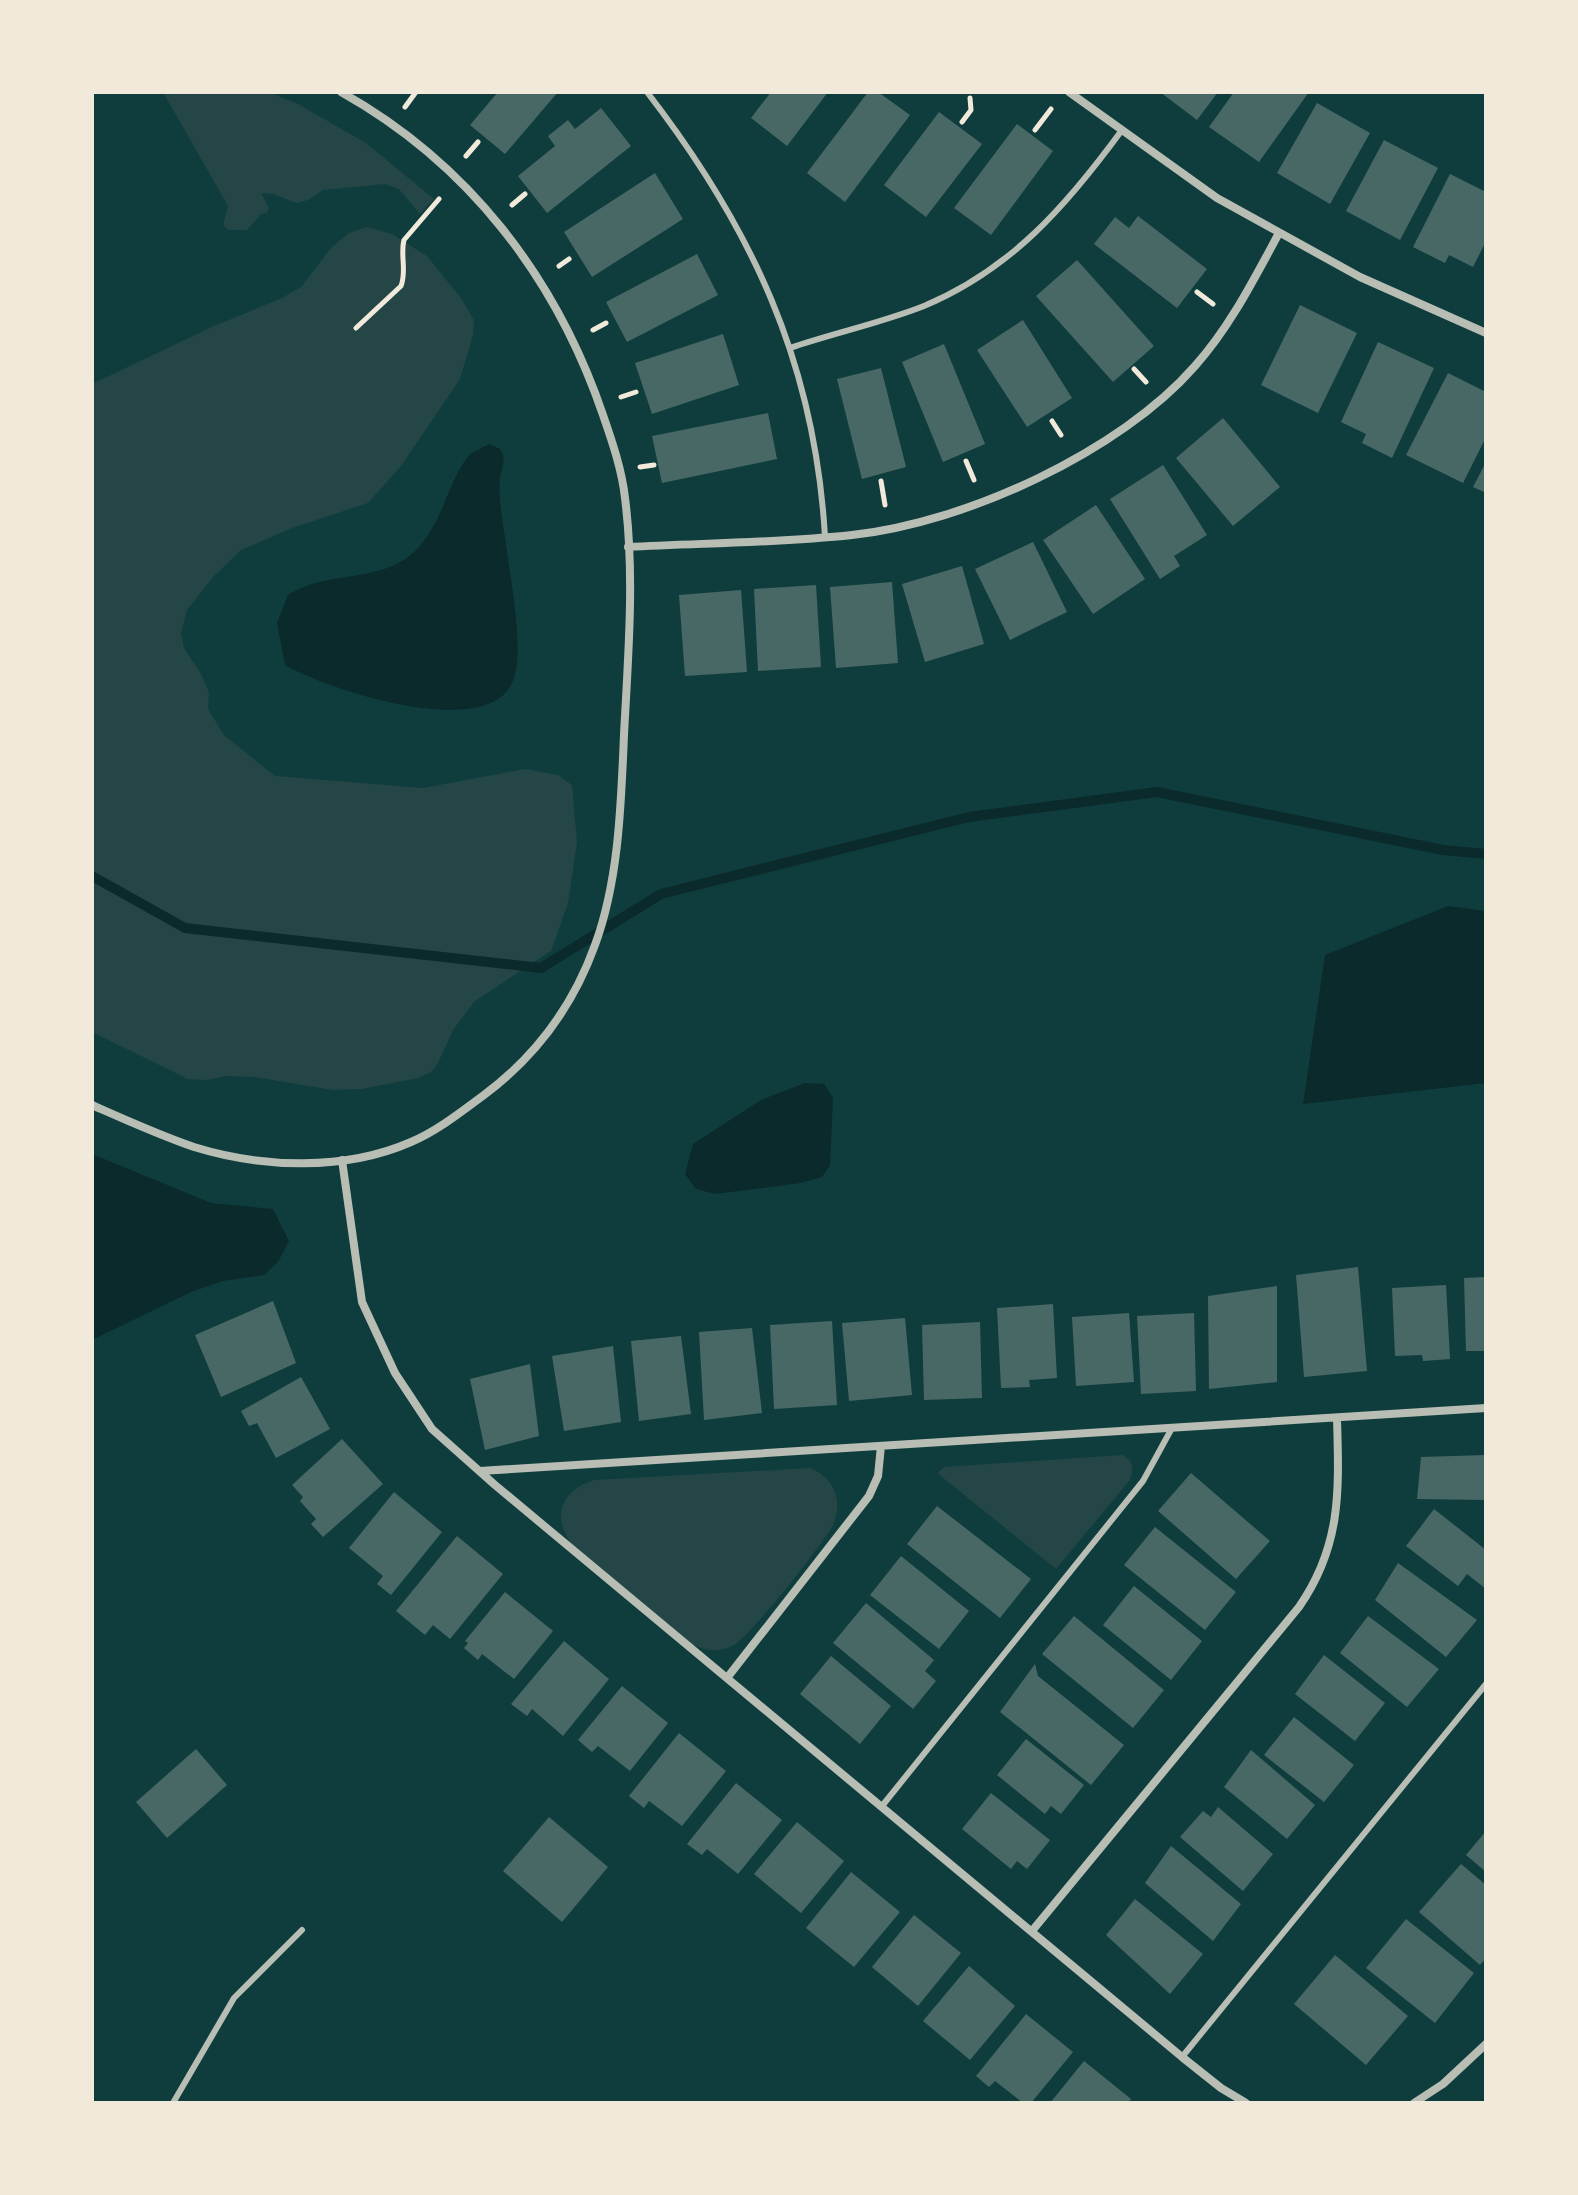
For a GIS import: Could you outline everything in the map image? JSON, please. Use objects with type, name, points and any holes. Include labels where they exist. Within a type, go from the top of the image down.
[{"type":"street","points":[[92,1105],[168,1137],[219,1152],[288,1162],[359,1159],[414,1141],[466,1109],[500,1083],[538,1047],[575,988],[595,945],[602,920],[616,847],[623,774],[629,638],[625,497],[614,450],[585,365],[553,302],[512,240],[454,176],[406,133],[351,94],[341,92]]},
{"type":"street","points":[[1069,92],[1217,198],[1360,277],[1486,333]]},
{"type":"street","points":[[628,547],[854,535],[934,520],[1071,460],[1140,418],[1174,390],[1215,343],[1279,233]]},
{"type":"street","points":[[342,1160],[362,1302],[395,1373],[432,1429],[1182,2057],[1221,2088],[1246,2103]]},
{"type":"street","points":[[480,1471],[1486,1408]]},
{"type":"street","points":[[1032,1931],[1315,1585],[1328,1554],[1336,1519],[1339,1477],[1337,1418]]},
{"type":"street","points":[[727,1678],[862,1506],[878,1476],[881,1446]]},
{"type":"street","points":[[1414,2103],[1443,2084],[1486,2044]]},
{"type":"lane","points":[[647,92],[699,161],[766,285],[790,348],[813,434],[825,537]]},
{"type":"lane","points":[[790,348],[922,307],[978,279],[1018,249],[1062,207],[1122,130]]},
{"type":"lane","points":[[882,1806],[1143,1481],[1172,1428]]},
{"type":"lane","points":[[1182,2057],[1486,1684]]},
{"type":"lane","points":[[173,2103],[234,1998],[302,1930]]},
{"type":"path","points":[[405,107],[416,92]]},
{"type":"path","points":[[962,122],[971,110],[970,98]]},
{"type":"path","points":[[1035,130],[1051,109]]},
{"type":"path","points":[[466,156],[478,142]]},
{"type":"path","points":[[512,205],[525,194]]},
{"type":"path","points":[[356,328],[401,286],[404,278],[404,240],[439,199]]},
{"type":"path","points":[[559,266],[569,259]]},
{"type":"path","points":[[1197,292],[1213,304]]},
{"type":"path","points":[[593,330],[606,323]]},
{"type":"path","points":[[1134,369],[1146,382]]},
{"type":"path","points":[[621,397],[636,392]]},
{"type":"path","points":[[1052,421],[1061,435]]},
{"type":"path","points":[[966,461],[974,480]]},
{"type":"path","points":[[640,467],[654,465]]},
{"type":"path","points":[[881,481],[885,505]]},
{"type":"shaded area","points":[[163,92],[268,92],[298,104],[366,143],[434,199],[420,214],[399,189],[385,184],[323,190],[297,203],[261,193],[269,208],[267,213],[261,214],[247,230],[229,230],[223,225],[228,206]]},
{"type":"shaded area","points":[[367,227],[392,234],[427,256],[461,298],[474,320],[473,335],[460,379],[401,466],[368,503],[292,528],[241,550],[213,577],[187,610],[181,633],[184,648],[201,674],[209,692],[208,709],[224,735],[275,776],[423,788],[525,769],[558,775],[572,785],[577,842],[568,903],[551,951],[475,1001],[453,1030],[431,1072],[418,1078],[362,1089],[333,1090],[255,1077],[188,1079],[92,1032],[92,384],[214,326],[282,298],[301,287],[331,248],[349,233]]},
{"type":"shaded area","points":[[489,444],[500,449],[503,456],[500,503],[518,654],[512,683],[496,700],[471,708],[439,710],[368,697],[285,665],[277,623],[288,595],[324,581],[381,570],[414,552],[433,526],[464,462],[470,454]]},
{"type":"shaded area","points":[[1448,906],[1486,911],[1486,1083],[1303,1104],[1325,955]]},
{"type":"shaded area","points":[[805,1083],[824,1084],[833,1098],[830,1165],[822,1177],[801,1183],[715,1194],[696,1189],[685,1174],[693,1144],[761,1100]]},
{"type":"shaded area","points":[[92,1154],[211,1203],[273,1209],[289,1241],[278,1262],[264,1275],[223,1281],[191,1292],[92,1340]]},
{"type":"shaded area","points":[[1122,1455],[1132,1466],[1129,1481],[1056,1569],[937,1473],[945,1467]]},
{"type":"shaded area","points":[[810,1468],[826,1478],[835,1491],[837,1507],[833,1525],[753,1627],[741,1640],[721,1650],[705,1649],[690,1643],[573,1546],[562,1525],[562,1507],[567,1498],[582,1485],[594,1480]]},
{"type":"building","points":[[498,92],[558,92],[505,154],[470,125]]},
{"type":"building","points":[[771,92],[828,92],[787,146],[751,118]]},
{"type":"building","points":[[868,92],[878,92],[910,115],[845,202],[807,173]]},
{"type":"building","points":[[1160,92],[1218,92],[1197,120]]},
{"type":"building","points":[[1234,92],[1309,92],[1259,162],[1209,127]]},
{"type":"building","points":[[1317,103],[1370,133],[1330,204],[1277,173]]},
{"type":"building","points":[[601,108],[631,146],[547,213],[518,176],[555,146],[548,136],[568,120],[575,129]]},
{"type":"building","points":[[939,112],[982,144],[926,217],[884,185]]},
{"type":"building","points":[[1017,124],[1053,151],[991,235],[954,208]]},
{"type":"building","points":[[1384,140],[1438,168],[1400,240],[1346,211]]},
{"type":"building","points":[[655,173],[683,219],[592,277],[564,232]]},
{"type":"building","points":[[1450,174],[1486,192],[1486,241],[1473,267],[1449,255],[1445,263],[1413,247]]},
{"type":"building","points":[[1138,216],[1207,269],[1177,308],[1094,244],[1115,217],[1129,228]]},
{"type":"building","points":[[697,254],[718,295],[627,342],[606,302]]},
{"type":"building","points":[[1077,260],[1154,346],[1113,382],[1036,296]]},
{"type":"building","points":[[1300,305],[1357,333],[1318,413],[1261,385]]},
{"type":"building","points":[[1023,320],[1072,398],[1027,427],[977,350]]},
{"type":"building","points":[[723,334],[739,385],[652,414],[635,363]]},
{"type":"building","points":[[1378,342],[1434,368],[1392,458],[1362,443],[1366,434],[1341,422]]},
{"type":"building","points":[[944,344],[985,444],[943,462],[902,362]]},
{"type":"building","points":[[881,368],[906,467],[862,479],[837,379]]},
{"type":"building","points":[[1448,373],[1486,392],[1486,437],[1463,483],[1406,455]]},
{"type":"building","points":[[768,413],[777,459],[662,483],[652,436]]},
{"type":"building","points":[[1223,418],[1280,487],[1233,526],[1176,458]]},
{"type":"building","points":[[1486,462],[1486,493],[1473,487]]},
{"type":"building","points":[[1163,465],[1207,535],[1174,556],[1180,566],[1160,579],[1110,499]]},
{"type":"building","points":[[1096,505],[1145,579],[1093,614],[1043,540]]},
{"type":"building","points":[[1033,542],[1067,612],[1010,640],[975,569]]},
{"type":"building","points":[[962,566],[984,644],[925,662],[902,584]]},
{"type":"building","points":[[892,582],[898,663],[836,668],[830,587]]},
{"type":"building","points":[[816,585],[821,667],[758,671],[754,589]]},
{"type":"building","points":[[741,590],[747,672],[685,676],[679,595]]},
{"type":"building","points":[[1358,1267],[1367,1371],[1304,1377],[1296,1275]]},
{"type":"building","points":[[1486,1277],[1486,1351],[1466,1351],[1464,1278]]},
{"type":"building","points":[[1446,1285],[1450,1359],[1423,1361],[1422,1355],[1395,1356],[1392,1288]]},
{"type":"building","points":[[1277,1286],[1277,1382],[1209,1389],[1208,1296]]},
{"type":"building","points":[[273,1301],[296,1363],[221,1397],[195,1335]]},
{"type":"building","points":[[1053,1304],[1057,1378],[1029,1380],[1030,1387],[1001,1388],[997,1308]]},
{"type":"building","points":[[1129,1313],[1134,1382],[1076,1386],[1072,1317]]},
{"type":"building","points":[[1194,1313],[1196,1391],[1141,1394],[1137,1316]]},
{"type":"building","points":[[905,1318],[912,1395],[849,1401],[842,1323]]},
{"type":"building","points":[[832,1321],[837,1405],[774,1409],[770,1325]]},
{"type":"building","points":[[980,1322],[982,1398],[924,1400],[922,1325]]},
{"type":"building","points":[[752,1328],[762,1413],[704,1420],[699,1332]]},
{"type":"building","points":[[681,1336],[691,1414],[639,1421],[631,1341]]},
{"type":"building","points":[[613,1346],[621,1422],[564,1431],[552,1356]]},
{"type":"building","points":[[530,1364],[539,1436],[485,1450],[470,1379]]},
{"type":"building","points":[[301,1377],[330,1429],[276,1458],[257,1423],[249,1426],[241,1411]]},
{"type":"building","points":[[342,1439],[383,1484],[323,1537],[311,1524],[316,1519],[300,1501],[303,1497],[292,1485]]},
{"type":"building","points":[[1486,1455],[1486,1500],[1417,1499],[1421,1457]]},
{"type":"building","points":[[1191,1473],[1270,1541],[1236,1579],[1158,1511]]},
{"type":"building","points":[[394,1492],[442,1532],[391,1595],[377,1584],[383,1576],[349,1548]]},
{"type":"building","points":[[937,1506],[1031,1579],[1000,1618],[907,1544]]},
{"type":"building","points":[[1434,1509],[1486,1550],[1486,1589],[1467,1574],[1458,1586],[1406,1546]]},
{"type":"building","points":[[1155,1527],[1236,1592],[1205,1630],[1124,1565]]},
{"type":"building","points":[[457,1536],[503,1574],[450,1639],[433,1625],[425,1635],[396,1611]]},
{"type":"building","points":[[901,1556],[969,1611],[939,1649],[870,1595]]},
{"type":"building","points":[[1398,1563],[1477,1620],[1446,1657],[1375,1600]]},
{"type":"building","points":[[1134,1586],[1202,1641],[1171,1680],[1103,1625]]},
{"type":"building","points":[[505,1592],[553,1631],[514,1679],[482,1654],[478,1660],[464,1648],[468,1643],[465,1641]]},
{"type":"building","points":[[866,1603],[934,1660],[925,1671],[936,1681],[913,1709],[833,1643]]},
{"type":"building","points":[[1074,1616],[1164,1690],[1133,1728],[1042,1654]]},
{"type":"building","points":[[1368,1616],[1439,1669],[1407,1707],[1340,1653]]},
{"type":"building","points":[[564,1641],[609,1679],[563,1736],[532,1709],[527,1716],[511,1704]]},
{"type":"building","points":[[1324,1655],[1385,1703],[1355,1741],[1295,1694]]},
{"type":"building","points":[[831,1656],[891,1706],[860,1744],[800,1694]]},
{"type":"building","points":[[1035,1664],[1038,1676],[1124,1745],[1091,1785],[1000,1712]]},
{"type":"building","points":[[622,1686],[668,1723],[630,1771],[598,1746],[592,1752],[578,1740]]},
{"type":"building","points":[[1294,1717],[1354,1765],[1324,1802],[1264,1755]]},
{"type":"building","points":[[679,1733],[726,1771],[682,1826],[649,1801],[644,1808],[629,1796]]},
{"type":"building","points":[[1026,1739],[1084,1785],[1061,1814],[1051,1806],[1045,1814],[997,1775]]},
{"type":"building","points":[[196,1749],[227,1785],[167,1838],[136,1802]]},
{"type":"building","points":[[1251,1750],[1315,1805],[1287,1839],[1224,1787]]},
{"type":"building","points":[[736,1783],[782,1820],[738,1874],[707,1849],[702,1855],[687,1844]]},
{"type":"building","points":[[991,1793],[1050,1840],[1027,1869],[1017,1861],[1011,1869],[962,1829]]},
{"type":"building","points":[[1218,1807],[1273,1854],[1243,1891],[1180,1837],[1203,1811],[1211,1817]]},
{"type":"building","points":[[549,1817],[608,1867],[562,1922],[503,1871]]},
{"type":"building","points":[[797,1822],[844,1861],[801,1913],[754,1874]]},
{"type":"building","points":[[1486,1831],[1486,1872],[1466,1855]]},
{"type":"building","points":[[1171,1846],[1241,1904],[1213,1941],[1145,1883]]},
{"type":"building","points":[[1461,1864],[1486,1885],[1486,1958],[1480,1965],[1419,1912]]},
{"type":"building","points":[[851,1872],[900,1912],[854,1967],[806,1928]]},
{"type":"building","points":[[1135,1899],[1203,1954],[1170,1994],[1106,1935]]},
{"type":"building","points":[[914,1915],[961,1953],[918,2006],[872,1967]]},
{"type":"building","points":[[1406,1919],[1474,1973],[1435,2023],[1366,1968]]},
{"type":"building","points":[[1335,1955],[1408,2016],[1366,2065],[1294,2004]]},
{"type":"building","points":[[969,1966],[1015,2006],[970,2060],[923,2021]]},
{"type":"building","points":[[1026,2014],[1073,2052],[1031,2103],[1023,2103],[995,2081],[989,2087],[976,2076]]},
{"type":"building","points":[[1084,2061],[1131,2099],[1128,2103],[1050,2103]]},
{"type":"waterway","points":[[92,876],[185,928],[541,968],[661,894],[969,817],[1157,792],[1443,850],[1486,854]]}]
